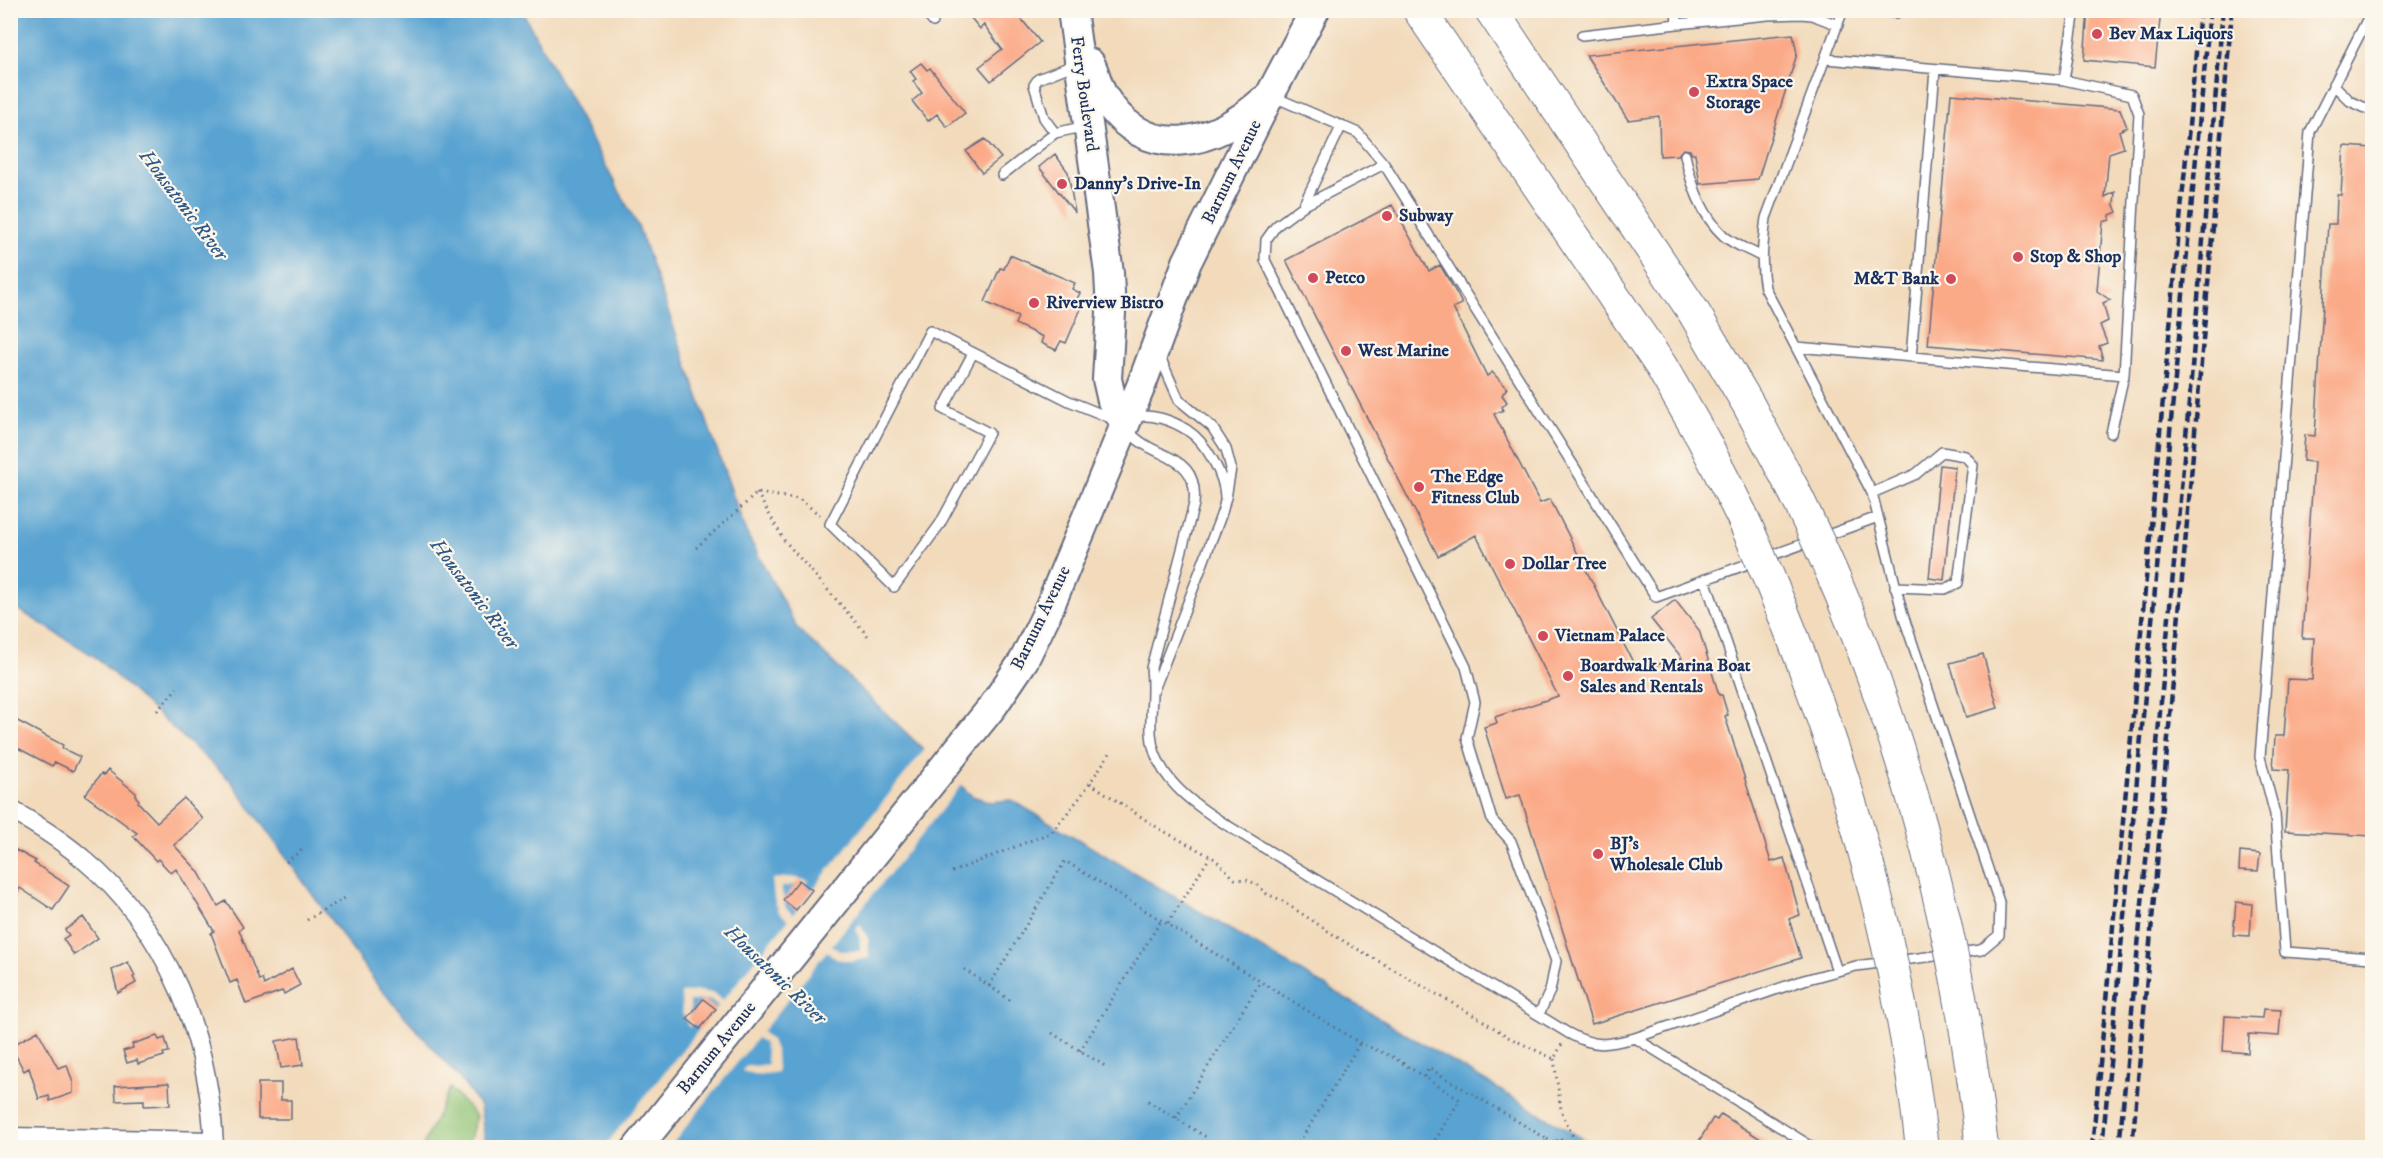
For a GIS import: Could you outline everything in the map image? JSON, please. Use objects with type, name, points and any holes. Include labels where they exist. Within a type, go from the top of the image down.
[{"type":"highway","points":[[1419,10],[1655,357],[1699,431],[1742,516],[1815,693],[1863,841],[1901,1004],[1922,1148]]},
{"type":"highway","points":[[1491,10],[1688,304],[1748,404],[1794,490],[1831,571],[1866,658],[1922,829],[1959,984],[1982,1148]]},
{"type":"main road","name":"Barnum Avenue","points":[[637,1148],[1015,675],[1040,630],[1125,424],[1187,262],[1270,95],[1316,10]]},
{"type":"main road","points":[[1073,21],[1098,86],[1112,109],[1128,124],[1155,138],[1183,141],[1212,135],[1237,122],[1270,95]]},
{"type":"main road","name":"Ferry Boulevard","points":[[1073,21],[1109,273],[1111,313],[1107,379],[1112,401],[1125,424]]},
{"type":"street","points":[[10,808],[83,858],[134,912],[158,948],[174,975],[187,1006],[206,1072],[212,1106],[214,1144],[10,1137]]},
{"type":"lane","points":[[924,10],[933,22]]},
{"type":"lane","points":[[1676,10],[1677,24]]},
{"type":"lane","points":[[973,353],[943,409],[989,433],[940,524],[894,587],[830,524],[930,331],[1069,401],[1125,424],[1136,440],[1183,465],[1189,473],[1194,488],[1194,504],[1151,668],[1154,691],[1151,733],[1155,755],[1176,786],[1187,798],[1234,830],[1568,1033],[1584,1042],[1600,1045],[1635,1038],[1795,982],[1856,966],[1981,950],[1999,935],[2000,905],[1903,615],[1872,493],[1765,288],[1762,257],[1766,218],[1843,10]]},
{"type":"lane","points":[[1873,10],[1896,13],[1897,10]]},
{"type":"lane","points":[[2064,80],[2075,10]]},
{"type":"lane","points":[[2372,10],[2310,132],[2260,758],[2275,814],[2285,952],[2373,958]]},
{"type":"lane","points":[[1582,35],[1677,24],[1713,15],[1801,13],[1838,25]]},
{"type":"lane","points":[[1826,59],[2064,80],[2132,95],[2139,114],[2124,375],[2111,433]]},
{"type":"lane","points":[[1055,133],[1044,118],[1034,85],[1038,79],[1078,63]]},
{"type":"lane","points":[[1911,357],[1935,70]]},
{"type":"lane","points":[[2333,84],[2350,101],[2373,111]]},
{"type":"lane","points":[[1270,95],[1358,133],[1384,164],[1656,597],[1878,517]]},
{"type":"lane","points":[[1303,206],[1342,125]]},
{"type":"lane","points":[[1002,175],[1055,133],[1089,126]]},
{"type":"lane","points":[[1685,155],[1692,186],[1712,223],[1725,237],[1762,257]]},
{"type":"lane","points":[[1384,164],[1303,206],[1276,226],[1266,240],[1265,260],[1466,667],[1476,702],[1467,738],[1492,820],[1511,841],[1556,961],[1550,991],[1539,1014]]},
{"type":"lane","points":[[1154,691],[1193,590],[1231,479],[1231,468],[1226,449],[1212,427],[1179,400],[1167,376],[1156,345]]},
{"type":"lane","points":[[1796,347],[2124,375]]},
{"type":"lane","points":[[1125,424],[1137,416],[1152,417],[1176,424],[1195,436],[1203,444],[1219,472],[1225,501]]},
{"type":"lane","points":[[1872,493],[1916,474],[1942,452],[1965,456],[1973,465],[1958,583],[1945,589],[1896,587]]},
{"type":"lane","points":[[1705,579],[1838,971]]},
{"type":"lane","points":[[1635,1038],[1814,1148]]},
{"type":"path","points":[[757,493],[799,499],[830,524]]},
{"type":"path","points":[[696,548],[757,493]]},
{"type":"path","points":[[757,493],[784,540],[868,636]]},
{"type":"path","points":[[157,711],[177,688]]},
{"type":"path","points":[[952,872],[1052,832],[1112,750]]},
{"type":"path","points":[[1090,783],[1158,828],[1210,857],[1235,879],[1247,880],[1256,884],[1268,894],[1345,942],[1508,1037],[1554,1059]]},
{"type":"path","points":[[286,862],[303,849]]},
{"type":"path","points":[[1168,923],[1210,857]]},
{"type":"path","points":[[989,986],[1065,861],[1360,1043],[1393,1057],[1460,1100],[1430,1148]]},
{"type":"path","points":[[307,921],[345,898]]},
{"type":"path","points":[[1080,1051],[1162,919]]},
{"type":"path","points":[[964,969],[1010,1000]]},
{"type":"path","points":[[1176,1119],[1261,981]]},
{"type":"path","points":[[1052,1033],[1108,1068]]},
{"type":"path","points":[[1568,1033],[1554,1059],[1561,1110],[1578,1148]]},
{"type":"path","points":[[1296,1148],[1360,1043]]},
{"type":"path","points":[[1425,1077],[1429,1068],[1547,1139],[1556,1143],[1558,1138],[1573,1148]]},
{"type":"path","points":[[1148,1101],[1206,1137]]},
{"type":"path","points":[[1546,1148],[1543,1145],[1547,1139]]},
{"type":"green space","points":[[450,1088],[476,1116],[468,1147],[422,1147]]},
{"type":"water","name":"Housatonic River","points":[[10,11],[522,11],[638,226],[746,532],[797,628],[972,796],[991,802],[1012,800],[1596,1147],[486,1147],[480,1106],[461,1080],[379,987],[231,781],[94,656],[11,605]]},
{"type":"pier","points":[[926,748],[963,783],[832,945],[839,951],[860,951],[860,939],[856,929],[860,924],[868,939],[869,958],[851,961],[836,959],[827,951],[762,1032],[771,1040],[776,1053],[777,1072],[759,1075],[742,1071],[747,1065],[768,1064],[764,1043],[757,1038],[669,1148],[604,1147],[718,1006],[711,1000],[690,1001],[690,1013],[694,1022],[689,1028],[682,1012],[681,993],[699,991],[713,993],[723,1000],[788,920],[779,912],[774,898],[772,879],[791,877],[808,881],[803,887],[793,885],[781,887],[786,908],[793,914]]},
{"type":"building","points":[[973,10],[1014,10],[1040,42],[991,81],[979,67],[1002,49],[984,25],[980,29],[971,18],[976,14]]},
{"type":"building","points":[[2088,10],[2161,10],[2155,67],[2084,60]]},
{"type":"building","points":[[1793,34],[1797,54],[1758,179],[1700,184],[1695,154],[1692,154],[1690,150],[1683,149],[1678,155],[1660,156],[1659,116],[1628,120],[1586,55]]},
{"type":"building","points":[[921,63],[927,70],[930,68],[965,113],[947,127],[937,114],[928,121],[912,101],[922,93],[913,81],[916,79],[910,71]]},
{"type":"building","name":"Stop & Shop","points":[[1951,94],[2120,109],[2127,127],[2119,131],[2124,148],[2109,153],[2105,197],[2115,192],[2114,205],[2117,212],[2110,215],[2110,220],[2103,222],[2097,291],[2110,300],[2103,303],[2108,321],[2100,325],[2107,343],[2099,346],[2103,360],[1928,345]]},
{"type":"building","points":[[985,139],[1001,158],[982,173],[966,151]]},
{"type":"building","points":[[2344,146],[2373,148],[2373,836],[2285,831],[2289,770],[2273,769],[2275,736],[2284,736],[2288,679],[2312,680],[2314,638],[2302,638],[2314,462],[2303,461],[2305,435],[2315,436],[2328,224],[2336,224],[2337,195],[2341,195]]},
{"type":"building","name":"Danny's Drive-In","points":[[1055,154],[1068,172],[1075,213],[1039,167]]},
{"type":"building","points":[[1392,205],[1429,271],[1440,265],[1457,294],[1462,304],[1453,308],[1487,376],[1492,372],[1507,388],[1502,395],[1507,402],[1502,407],[1503,410],[1494,414],[1540,503],[1550,499],[1637,670],[1682,658],[1651,619],[1675,600],[1699,630],[1719,695],[1722,695],[1728,715],[1725,716],[1771,862],[1784,858],[1800,915],[1789,919],[1801,958],[1592,1024],[1520,795],[1506,799],[1484,727],[1497,723],[1495,717],[1558,696],[1476,535],[1438,556],[1286,260]]},
{"type":"building","name":"Riverview Bistro","points":[[1010,255],[1075,283],[1072,289],[1080,293],[1076,301],[1083,304],[1066,343],[1061,341],[1056,350],[1041,343],[1043,337],[1015,324],[1018,317],[985,302],[1000,268],[1004,269]]},
{"type":"building","points":[[1940,465],[1955,467],[1944,580],[1929,578]]},
{"type":"building","points":[[1983,654],[1998,708],[1966,717],[1950,663]]},
{"type":"building","points":[[10,717],[63,745],[62,748],[80,757],[73,771],[55,762],[52,766],[10,744]]},
{"type":"building","points":[[108,770],[136,793],[138,802],[157,822],[184,798],[203,819],[174,845],[198,871],[218,906],[226,901],[243,927],[239,930],[259,980],[262,979],[264,985],[292,969],[300,985],[284,994],[282,991],[246,1004],[237,980],[230,983],[211,933],[214,931],[176,869],[171,873],[158,859],[156,861],[133,836],[137,833],[85,795],[101,774],[104,775]]},
{"type":"building","points":[[16,850],[36,861],[34,863],[69,886],[53,910],[20,888],[10,906],[10,860]]},
{"type":"building","points":[[2240,852],[2260,854],[2258,871],[2239,870]]},
{"type":"building","points":[[799,880],[812,890],[796,910],[783,900]]},
{"type":"building","points":[[2236,902],[2252,904],[2250,936],[2233,935]]},
{"type":"building","points":[[83,917],[98,938],[74,955],[63,939],[69,935],[65,930]]},
{"type":"building","points":[[128,962],[136,983],[118,993],[112,970]]},
{"type":"building","points":[[703,999],[716,1009],[700,1029],[687,1019]]},
{"type":"building","points":[[2263,1009],[2281,1010],[2279,1036],[2249,1034],[2248,1053],[2223,1051],[2225,1016],[2262,1018]]},
{"type":"building","points":[[38,1031],[58,1068],[67,1065],[73,1083],[73,1093],[50,1101],[49,1096],[39,1099],[29,1068],[24,1071],[11,1046]]},
{"type":"building","points":[[157,1036],[159,1040],[165,1038],[169,1052],[163,1053],[164,1056],[138,1064],[137,1060],[127,1063],[123,1051],[133,1048],[132,1044]]},
{"type":"building","points":[[299,1037],[303,1065],[281,1068],[276,1041]]},
{"type":"building","points":[[169,1083],[170,1105],[144,1106],[144,1100],[116,1101],[115,1086]]},
{"type":"building","points":[[258,1083],[281,1083],[281,1100],[291,1100],[291,1119],[258,1119]]},
{"type":"building","points":[[1721,1114],[1775,1148],[1709,1148],[1699,1141],[1713,1118],[1717,1120]]},
{"type":"railway","points":[[2092,1148],[2200,10]]},
{"type":"railway","points":[[2102,1148],[2210,10]]},
{"type":"railway","points":[[2119,1148],[2187,425],[2223,10]]},
{"type":"railway","points":[[2132,1148],[2232,10]]},
{"type":"place","name":"Bev Max Liquors","points":[[2097,34]]},
{"type":"place","name":"Extra Space Storage","points":[[1694,92]]},
{"type":"place","name":"Danny's Drive-In","points":[[1062,184]]},
{"type":"place","name":"Subway","points":[[1387,216]]},
{"type":"place","name":"Stop & Shop","points":[[2018,257]]},
{"type":"place","name":"Petco","points":[[1313,278]]},
{"type":"place","name":"M&T Bank","points":[[1951,279]]},
{"type":"place","name":"Riverview Bistro","points":[[1034,303]]},
{"type":"place","name":"West Marine","points":[[1346,351]]},
{"type":"place","name":"The Edge Fitness Club","points":[[1419,487]]},
{"type":"place","name":"Dollar Tree","points":[[1510,564]]},
{"type":"place","name":"Vietnam Palace","points":[[1543,636]]},
{"type":"place","name":"Boardwalk Marina Boat Sales and Rentals","points":[[1568,676]]},
{"type":"place","name":"BJ's Wholesale Club","points":[[1598,854]]}]
